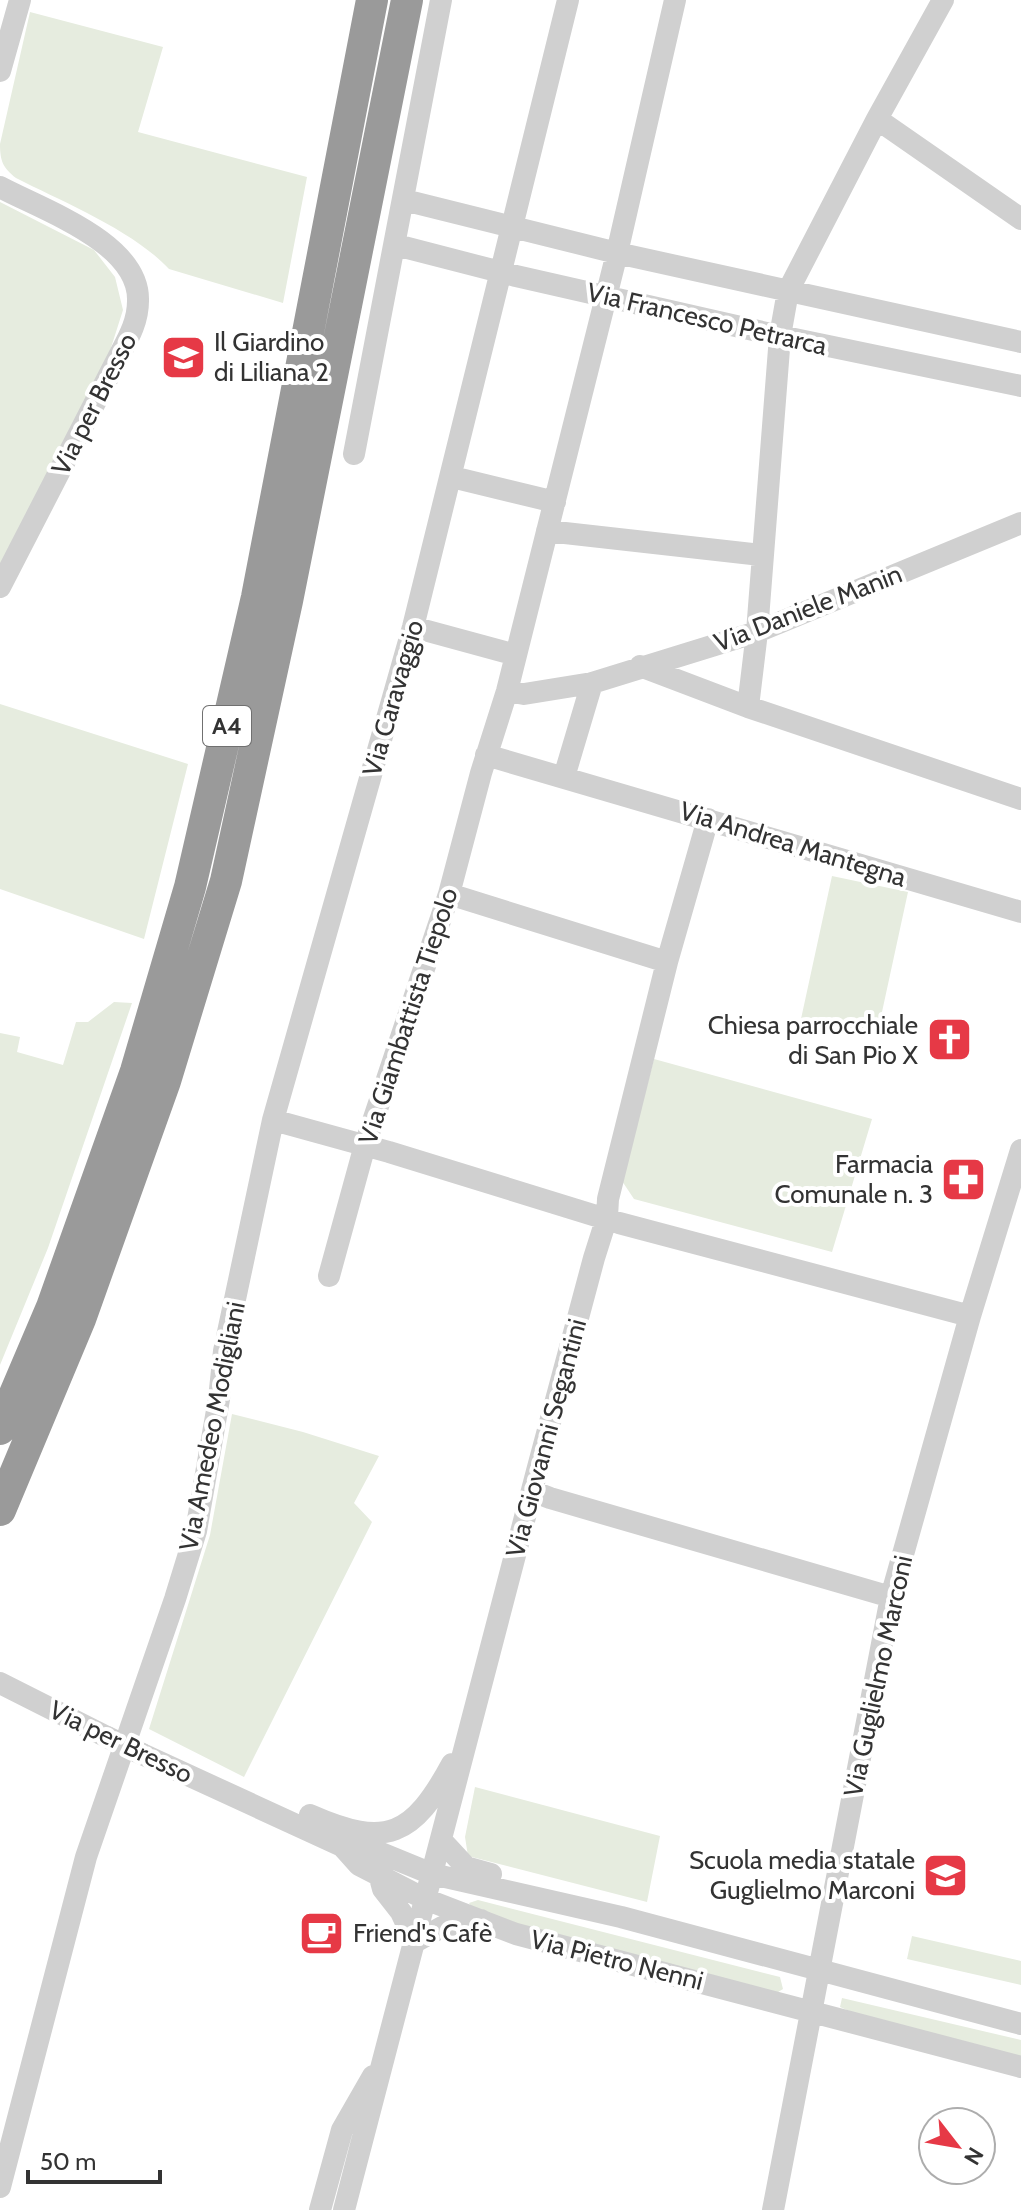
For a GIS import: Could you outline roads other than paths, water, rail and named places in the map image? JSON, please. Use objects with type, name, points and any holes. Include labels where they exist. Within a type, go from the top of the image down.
[{"type":"highway","name":"A4","points":[[0,1429],[52,1307],[136,1071],[190,887],[257,597],[372,0]]},
{"type":"highway","name":"A4","points":[[0,1510],[80,1319],[165,1081],[226,881],[287,601],[407,0]]},
{"type":"street","points":[[0,71],[20,0]]},
{"type":"street","points":[[354,454],[441,0]]},
{"type":"street","name":"Via Caravaggio","points":[[273,1120],[413,627],[568,0]]},
{"type":"street","name":"Via Giambattista Tiepolo","points":[[329,1276],[365,1145],[449,894],[486,755],[507,691],[617,253],[675,0]]},
{"type":"street","points":[[748,707],[757,632],[780,336],[788,291],[943,0]]},
{"type":"street","points":[[877,119],[1021,219]]},
{"type":"street","name":"Via per Bresso","points":[[0,187],[107,245],[131,273],[138,298],[137,317],[127,341],[0,587]]},
{"type":"street","name":"Via Francesco Petrarca","points":[[404,200],[512,229],[1021,342]]},
{"type":"street","name":"Via Francesco Petrarca","points":[[396,245],[606,297],[1021,386]]},
{"type":"street","points":[[452,477],[555,502]]},
{"type":"street","name":"Via Daniele Manin","points":[[507,691],[524,694],[592,683],[757,632],[1021,523]]},
{"type":"street","points":[[547,531],[761,555]]},
{"type":"street","points":[[413,627],[516,655]]},
{"type":"street","points":[[640,666],[748,707],[1021,799]]},
{"type":"street","points":[[564,777],[592,683]]},
{"type":"street","name":"Via Andrea Mantegna","points":[[486,755],[1021,912]]},
{"type":"street","name":"Via Giovanni Segantini","points":[[344,2210],[607,1217],[608,1199],[667,962],[708,819]]},
{"type":"street","points":[[449,894],[667,962]]},
{"type":"street","points":[[273,1120],[619,1223],[970,1316]]},
{"type":"street","name":"Via Amedeo Modigliani","points":[[0,2187],[86,1857],[196,1531],[219,1399],[224,1351],[273,1120]]},
{"type":"street","name":"Via Guglielmo Marconi","points":[[773,2210],[891,1597],[970,1316],[1021,1150]]},
{"type":"street","points":[[532,1491],[891,1597]]},
{"type":"street","name":"Via per Bresso","points":[[0,1683],[142,1754],[342,1846],[371,1849],[432,1874]]},
{"type":"street","name":"Via per Bresso","points":[[243,1800],[283,1804],[340,1828],[378,1833],[405,1827],[424,1809],[468,1735]]},
{"type":"street","points":[[441,1840],[466,1867],[551,1892],[564,1904]]},
{"type":"street","name":"Via per Bresso","points":[[342,1846],[359,1865],[425,1899]]},
{"type":"street","name":"Via per Bresso","points":[[379,1874],[383,1889],[401,1912],[415,1942]]},
{"type":"street","name":"Via Pietro Nenni","points":[[432,1874],[564,1904],[1021,2024]]},
{"type":"street","name":"Via Pietro Nenni","points":[[425,1899],[516,1934],[1021,2067]]},
{"type":"street","points":[[415,1942],[442,1927],[481,1920]]},
{"type":"street","name":"Via Giovanni Segantini","points":[[320,2210],[342,2130],[384,2058]]},
{"type":"place","name":"Il Giardino di Liliana 2","points":[[183,357]]},
{"type":"place","name":"Chiesa parrocchiale di San Pio X","points":[[949,1040]]},
{"type":"place","name":"Farmacia Comunale n. 3","points":[[964,1179]]},
{"type":"place","name":"Scuola media statale Guglielmo Marconi","points":[[946,1875]]},
{"type":"place","name":"Friend's Cafè","points":[[322,1933]]}]
